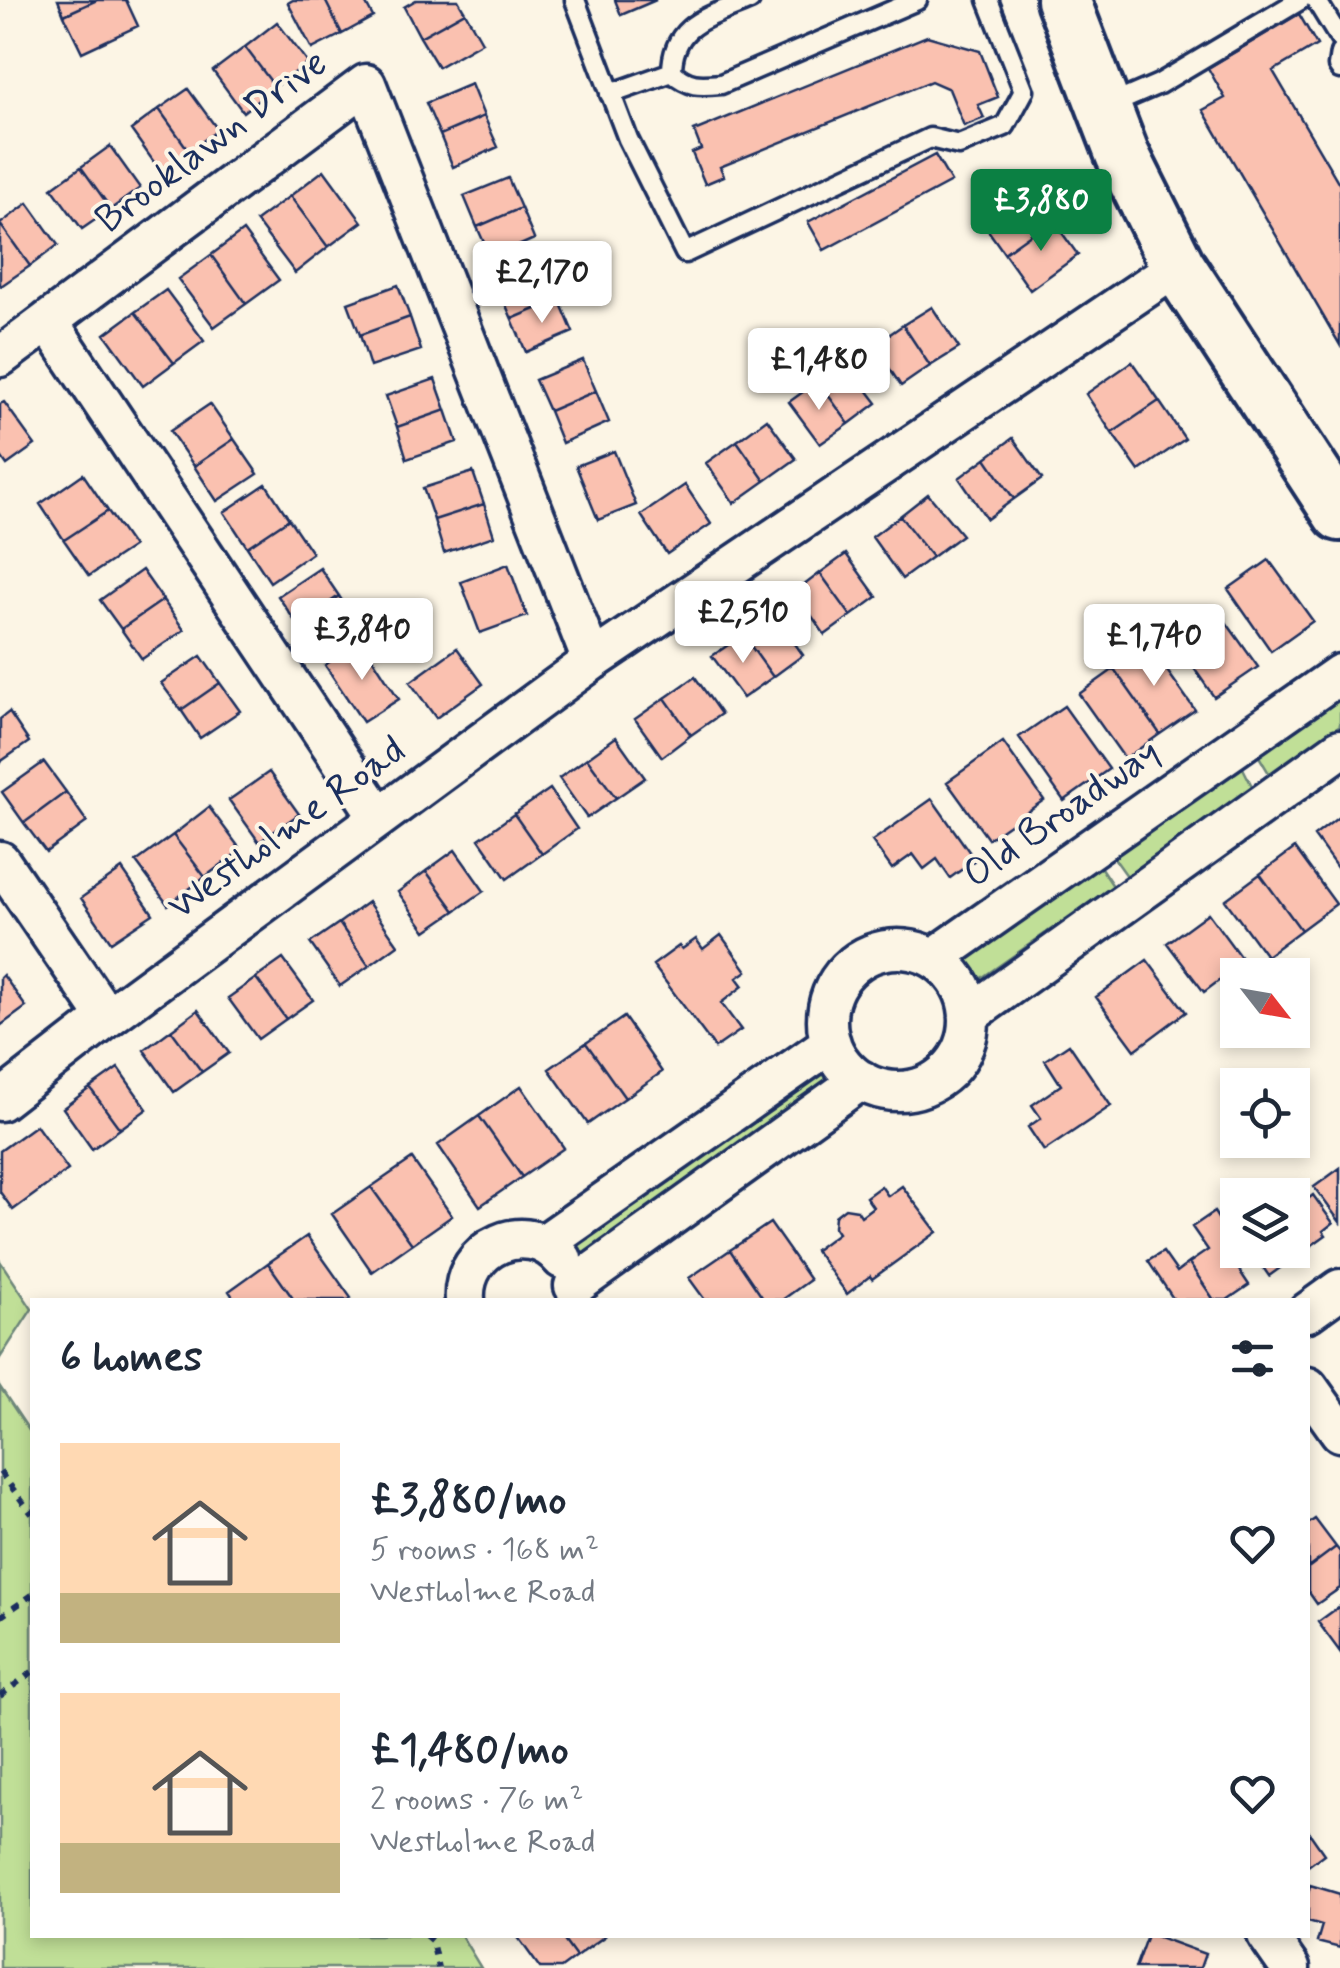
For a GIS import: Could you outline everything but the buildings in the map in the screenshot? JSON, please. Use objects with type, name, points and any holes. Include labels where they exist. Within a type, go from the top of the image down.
[{"type":"main road","points":[[1063,0],[1122,154],[1178,266],[1340,514]]},
{"type":"street","name":"Brooklawn Drive","points":[[0,357],[366,84],[592,662]]},
{"type":"street","name":"Westholme Road","points":[[0,1101],[592,662],[1178,266]]},
{"type":"street","points":[[48,321],[379,817]]},
{"type":"street","name":"Old Broadway","points":[[934,958],[1340,674]]},
{"type":"street","points":[[969,1015],[1340,749]]},
{"type":"street","points":[[0,861],[107,1018]]},
{"type":"street","points":[[906,949],[934,958],[957,980],[966,996],[966,1039],[956,1062],[938,1079],[916,1089],[891,1091],[851,1074],[831,1042],[827,1019],[831,996],[843,975],[860,960],[882,950],[906,949]]},
{"type":"street","points":[[544,1244],[831,1042]]},
{"type":"street","points":[[461,1298],[476,1259],[507,1240],[526,1239],[557,1253],[567,1265],[574,1293],[861,1080]]},
{"type":"street","points":[[1310,1311],[1340,1289]]},
{"type":"street","points":[[1310,1390],[1340,1432]]},
{"type":"street","points":[[1268,1938],[1290,1968]]},
{"type":"lane","points":[[575,0],[628,140],[685,253],[930,138],[959,145],[1006,126],[1024,91],[988,0]]},
{"type":"lane","points":[[750,0],[700,21],[682,34],[672,52],[672,72],[683,82],[699,86],[721,84],[917,0]]},
{"type":"lane","points":[[1103,108],[1159,84],[1300,0]]},
{"type":"lane","points":[[1316,0],[1340,39]]},
{"type":"lane","points":[[1340,52],[1340,69]]},
{"type":"lane","points":[[610,94],[672,72]]},
{"type":"path","points":[[0,1472],[30,1511]]},
{"type":"path","points":[[0,1618],[30,1596]]},
{"type":"path","points":[[0,1696],[30,1674]]},
{"type":"path","points":[[430,1938],[438,1968]]},
{"type":"green space","points":[[1340,693],[1340,725],[1270,775],[1257,753]]},
{"type":"green space","points":[[1241,764],[1253,788],[1127,876],[1112,855]]},
{"type":"green space","points":[[1099,865],[1113,886],[970,986],[955,966]]},
{"type":"green space","points":[[815,1064],[832,1084],[581,1261],[563,1241]]},
{"type":"green space","points":[[0,1261],[30,1306],[30,1312],[0,1358]]},
{"type":"green space","points":[[0,1387],[30,1432],[30,1938],[463,1938],[481,1968],[0,1968]]}]
